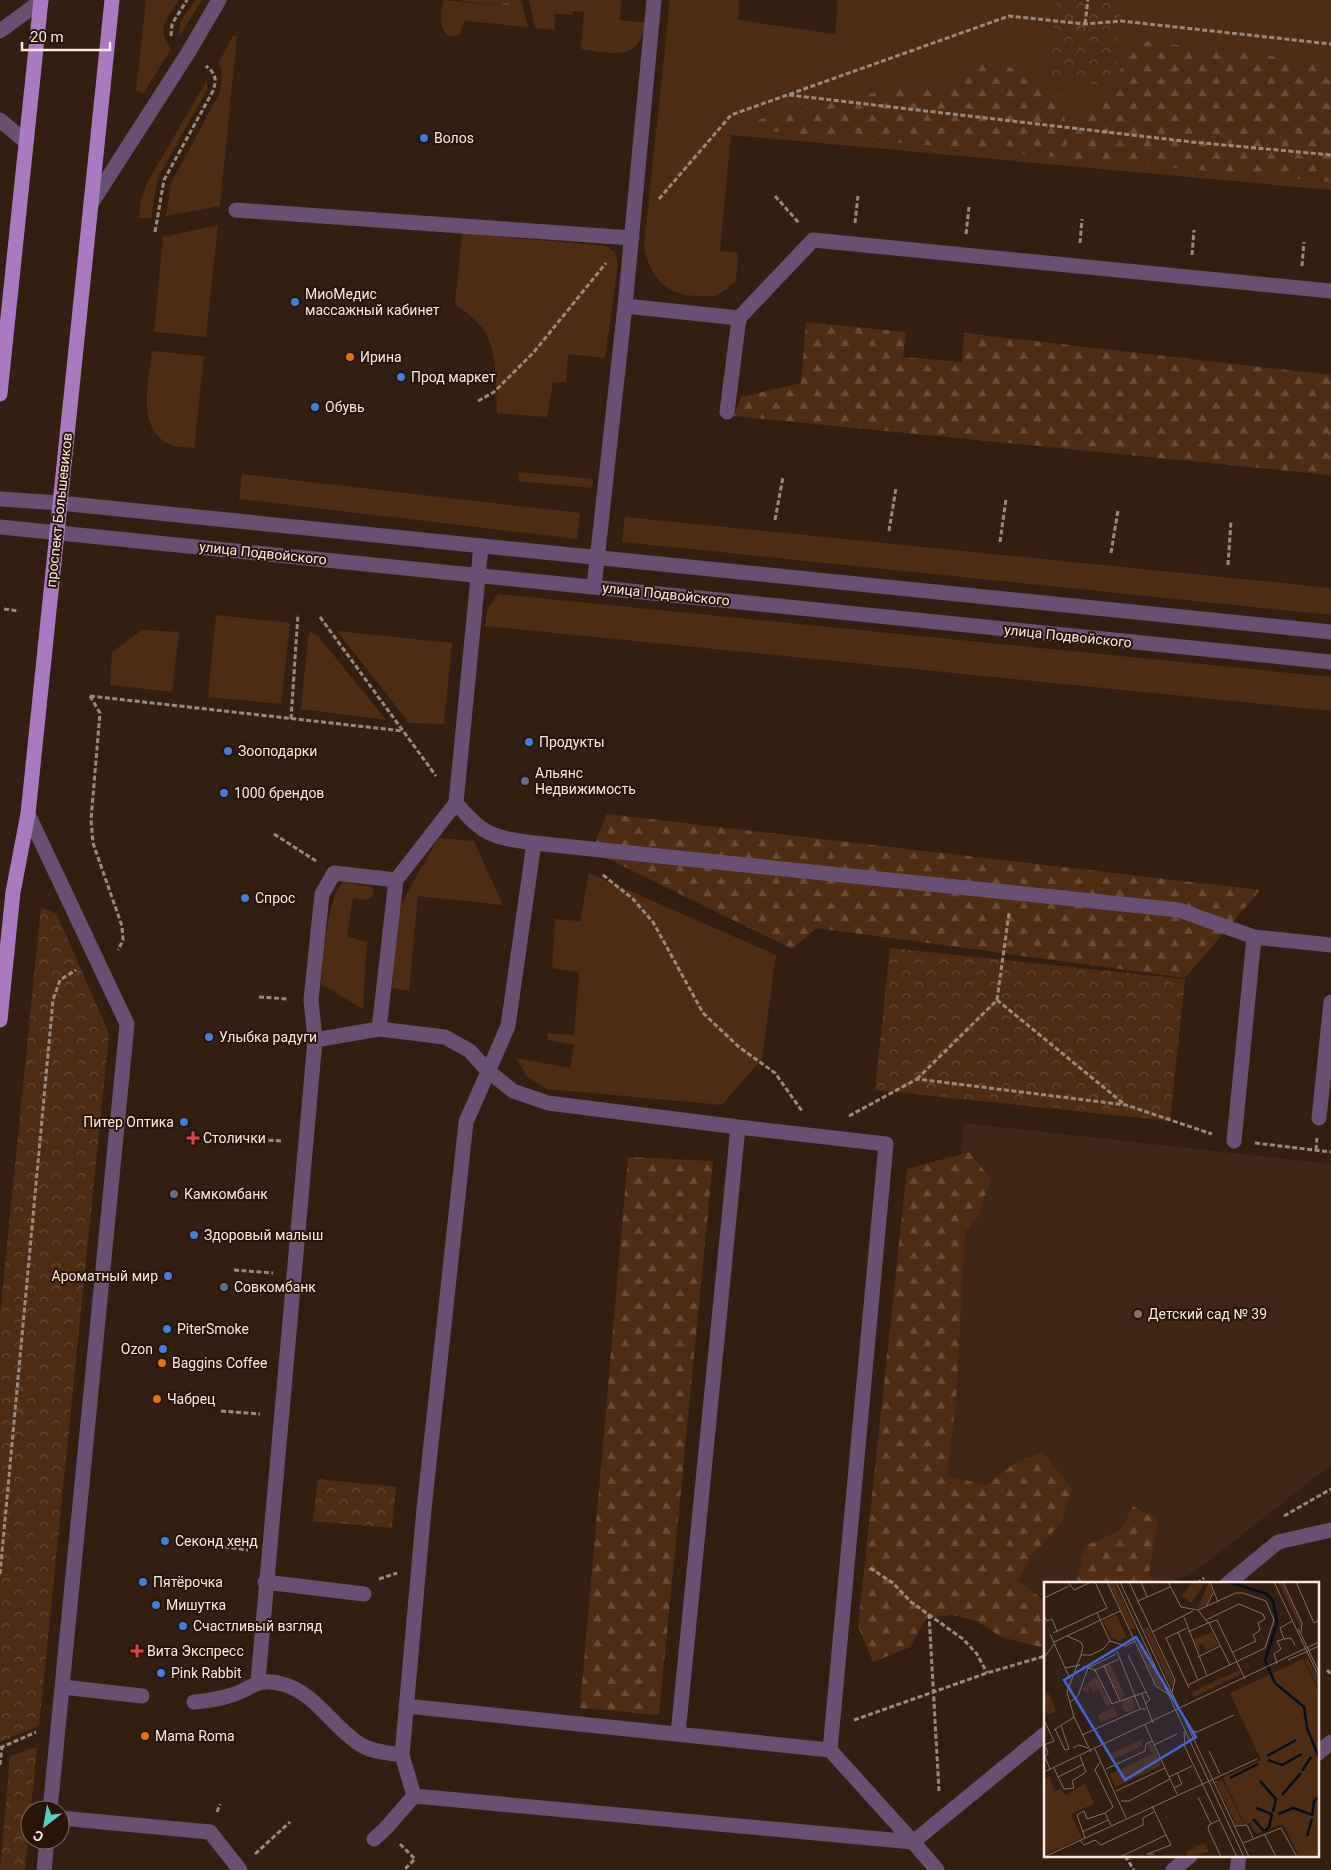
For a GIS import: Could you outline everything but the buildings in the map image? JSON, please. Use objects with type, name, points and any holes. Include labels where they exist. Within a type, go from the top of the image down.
[{"type":"main road","name":"проспект Большевиков","points":[[0,1020],[13,892],[28,814],[112,0]]},
{"type":"main road","points":[[0,394],[41,1]]},
{"type":"street","points":[[91,204],[188,53],[219,0]]},
{"type":"street","points":[[594,587],[632,238],[654,0]]},
{"type":"street","points":[[0,30],[41,1]]},
{"type":"street","points":[[0,120],[26,142]]},
{"type":"street","points":[[236,210],[632,238]]},
{"type":"street","points":[[727,412],[739,318],[813,240],[1331,291]]},
{"type":"street","points":[[625,306],[739,318]]},
{"type":"street","name":"улица Подвойского","points":[[0,499],[1331,632]]},
{"type":"street","name":"улица Подвойского","points":[[0,527],[57,531],[1331,662]]},
{"type":"street","points":[[379,1030],[396,880],[456,803],[481,546]]},
{"type":"street","points":[[456,803],[474,824],[498,838],[1179,910],[1254,937],[1331,945]]},
{"type":"street","points":[[28,814],[127,1024],[51,1800]]},
{"type":"street","points":[[414,1796],[402,1755],[419,1567],[466,1122],[508,1026],[534,843]]},
{"type":"street","points":[[258,1681],[265,1582],[315,1040],[310,1000],[322,894],[334,873],[396,880]]},
{"type":"street","points":[[1234,1141],[1254,937]]},
{"type":"street","points":[[1319,1118],[1331,1002]]},
{"type":"street","points":[[315,1040],[379,1030],[445,1037],[470,1051],[488,1071],[513,1091],[548,1103],[886,1144],[830,1750]]},
{"type":"street","points":[[678,1734],[738,1127]]},
{"type":"street","points":[[1229,1582],[1278,1542],[1331,1530]]},
{"type":"street","points":[[265,1582],[364,1594]]},
{"type":"street","points":[[194,1702],[214,1701],[235,1694],[258,1681],[283,1684],[305,1695],[362,1745],[381,1753],[402,1755]]},
{"type":"street","points":[[63,1687],[142,1696]]},
{"type":"street","points":[[406,1706],[830,1750],[937,1870]]},
{"type":"street","points":[[414,1796],[913,1842],[1044,1735]]},
{"type":"street","points":[[1318,1753],[1331,1742]]},
{"type":"street","points":[[380,1834],[414,1796]]},
{"type":"street","points":[[70,1819],[210,1832],[240,1869]]},
{"type":"street","points":[[44,1870],[46,1850]]},
{"type":"street","points":[[1173,1870],[1188,1858]]},
{"type":"path","points":[[155,232],[164,180],[213,91],[216,80],[213,72],[175,42],[170,34],[172,24],[186,0]]},
{"type":"path","points":[[1085,24],[1088,0]]},
{"type":"path","points":[[653,206],[731,115],[1009,16],[1085,24],[1121,20],[1331,44]]},
{"type":"path","points":[[788,94],[1192,142],[1331,156]]},
{"type":"path","points":[[774,196],[813,240]]},
{"type":"path","points":[[478,400],[494,392],[512,376],[534,352],[606,263],[632,238]]},
{"type":"path","points":[[775,520],[783,476]]},
{"type":"path","points":[[889,531],[896,488]]},
{"type":"path","points":[[1000,542],[1006,498]]},
{"type":"path","points":[[1111,553],[1118,510]]},
{"type":"path","points":[[1228,565],[1231,521]]},
{"type":"path","points":[[4,609],[19,611]]},
{"type":"path","points":[[291,719],[298,614]]},
{"type":"path","points":[[320,617],[456,803]]},
{"type":"path","points":[[0,1574],[53,1000],[60,980],[114,954],[121,947],[123,940],[122,926],[93,843],[91,820],[92,791],[100,713],[90,696],[403,731]]},
{"type":"path","points":[[274,834],[334,873]]},
{"type":"path","points":[[596,871],[611,879],[633,899],[653,922],[704,1013],[739,1047],[774,1073],[799,1106],[814,1136]]},
{"type":"path","points":[[848,1117],[916,1079],[997,1000],[1012,893]]},
{"type":"path","points":[[259,997],[310,1000]]},
{"type":"path","points":[[997,1000],[1126,1106]]},
{"type":"path","points":[[916,1079],[1126,1106],[1234,1141],[1331,1152]]},
{"type":"path","points":[[246,1139],[305,1142]]},
{"type":"path","points":[[234,1270],[293,1275]]},
{"type":"path","points":[[221,1411],[280,1415]]},
{"type":"path","points":[[209,1545],[268,1552]]},
{"type":"path","points":[[848,1555],[893,1583],[911,1602],[963,1639],[976,1654],[986,1673]]},
{"type":"path","points":[[364,1594],[378,1579],[419,1567]]},
{"type":"path","points":[[929,1614],[940,1820]]},
{"type":"path","points":[[832,1727],[934,1693],[986,1673],[1044,1656]]},
{"type":"path","points":[[1327,1670],[1331,1674]]},
{"type":"path","points":[[0,1765],[2,1747]]},
{"type":"path","points":[[240,1869],[290,1822]]},
{"type":"path","points":[[380,1834],[414,1859],[404,1870]]},
{"type":"path","points":[[1126,1858],[1134,1870]]},
{"type":"shaded area","name":"Детский сад № 39","points":[[964,1123],[1331,1164],[1331,1465],[1192,1574],[1171,1582],[1044,1582],[1044,1596],[918,1586]]},
{"type":"green space","points":[[146,0],[179,0],[164,23],[163,28],[166,41],[171,49],[143,94],[136,90]]},
{"type":"green space","points":[[195,0],[202,0],[179,37],[180,22]]},
{"type":"green space","points":[[443,0],[523,8],[528,27],[464,21],[460,35],[449,37],[442,25]]},
{"type":"green space","points":[[521,0],[523,8],[461,1]]},
{"type":"green space","points":[[529,0],[622,0],[620,20],[645,23],[642,36],[630,50],[622,52],[613,53],[581,49],[584,12],[573,11],[573,15],[555,14],[554,30],[535,28]]},
{"type":"green space","points":[[670,0],[739,0],[738,20],[835,34],[838,0],[1331,0],[1331,190],[731,135],[720,251],[738,253],[736,281],[714,296],[683,294],[666,287],[654,274],[644,247]]},
{"type":"green space","points":[[1056,0],[1122,0],[1114,86],[1049,80]]},
{"type":"green space","points":[[233,36],[237,36],[220,206],[166,216],[171,183],[220,92],[222,72],[219,62]]},
{"type":"green space","points":[[1134,40],[1331,63],[1331,182],[759,130],[757,120],[910,84],[954,86],[980,52],[1062,94],[1068,152],[1086,106],[1113,86]]},
{"type":"green space","points":[[207,80],[207,90],[158,178],[151,218],[139,218],[141,199],[147,183]]},
{"type":"green space","points":[[218,225],[206,337],[154,332],[163,237]]},
{"type":"green space","points":[[462,233],[606,246],[615,252],[618,264],[605,358],[568,354],[566,382],[553,383],[547,417],[497,413],[495,367],[489,340],[479,324],[455,304]]},
{"type":"green space","points":[[806,322],[906,332],[903,357],[962,362],[964,333],[1331,375],[1331,475],[734,416],[741,397],[801,383]]},
{"type":"green space","points":[[152,351],[204,356],[194,448],[171,445],[160,438],[152,428],[148,417],[147,390]]},
{"type":"green space","points":[[519,472],[593,479],[592,488],[518,481]]},
{"type":"green space","points":[[242,474],[580,513],[577,539],[239,499]]},
{"type":"green space","points":[[625,517],[1331,588],[1331,615],[622,542]]},
{"type":"green space","points":[[498,594],[1331,677],[1331,711],[485,626],[487,610]]},
{"type":"green space","points":[[216,615],[290,623],[281,704],[208,697]]},
{"type":"green space","points":[[142,630],[179,632],[172,692],[110,685],[112,652]]},
{"type":"green space","points":[[337,631],[452,643],[444,724],[409,723]]},
{"type":"green space","points":[[311,632],[318,636],[386,720],[301,709],[308,636]]},
{"type":"green space","points":[[607,814],[1260,890],[1185,978],[817,928],[792,949],[592,851]]},
{"type":"green space","points":[[438,838],[474,841],[503,905],[418,896],[409,991],[392,988],[396,913]]},
{"type":"green space","points":[[589,873],[776,955],[762,1059],[722,1105],[547,1089],[527,1077],[516,1058],[570,1068],[574,1045],[548,1040],[547,1033],[574,1035],[579,972],[552,968],[555,919],[580,921]]},
{"type":"green space","points":[[344,882],[372,887],[374,894],[368,900],[353,898],[347,936],[367,942],[363,1009],[321,984],[327,930],[333,900]]},
{"type":"green space","points":[[41,907],[57,914],[109,1034],[39,1726],[0,1742],[0,1315]]},
{"type":"green space","points":[[890,948],[1185,979],[1170,1121],[875,1090]]},
{"type":"green space","points":[[969,1152],[991,1179],[978,1217],[965,1231],[956,1402],[947,1476],[987,1485],[1015,1463],[1043,1452],[1072,1489],[1061,1523],[1033,1554],[1017,1581],[1044,1600],[1044,1646],[1040,1647],[1001,1637],[977,1621],[952,1615],[926,1618],[910,1647],[873,1662],[858,1626],[907,1169]]},
{"type":"green space","points":[[628,1157],[713,1161],[659,1715],[580,1708]]},
{"type":"green space","points":[[318,1479],[396,1487],[392,1528],[313,1521]]},
{"type":"green space","points":[[1133,1506],[1158,1520],[1149,1575],[1154,1582],[1076,1582],[1085,1546],[1121,1530]]},
{"type":"green space","points":[[37,1747],[32,1800],[20,1800],[20,1850],[27,1850],[25,1870],[0,1870],[10,1756]]},
{"type":"place","name":"Волоs","points":[[424,138]]},
{"type":"place","name":"МиоМедис массажный кабинет","points":[[295,302]]},
{"type":"place","name":"Ирина","points":[[350,357]]},
{"type":"place","name":"Прод маркет","points":[[401,377]]},
{"type":"place","name":"Обувь","points":[[315,407]]},
{"type":"place","name":"Продукты","points":[[529,742]]},
{"type":"place","name":"Зооподарки","points":[[228,751]]},
{"type":"place","name":"Альянс Недвижимость","points":[[525,781]]},
{"type":"place","name":"1000 брендов","points":[[224,793]]},
{"type":"place","name":"Спрос","points":[[245,898]]},
{"type":"place","name":"Улыбка радуги","points":[[209,1037]]},
{"type":"place","name":"Питер Оптика","points":[[184,1122]]},
{"type":"place","name":"Столички","points":[[193,1138]]},
{"type":"place","name":"Камкомбанк","points":[[174,1194]]},
{"type":"place","name":"Здоровый малыш","points":[[194,1235]]},
{"type":"place","name":"Ароматный мир","points":[[168,1276]]},
{"type":"place","name":"Совкомбанк","points":[[224,1287]]},
{"type":"place","name":"Детский сад № 39","points":[[1138,1314]]},
{"type":"place","name":"PiterSmoke","points":[[167,1329]]},
{"type":"place","name":"Ozon","points":[[163,1349]]},
{"type":"place","name":"Baggins Coffee","points":[[162,1363]]},
{"type":"place","name":"Чабрец","points":[[157,1399]]},
{"type":"place","name":"Секонд хенд","points":[[165,1541]]},
{"type":"place","name":"Пятёрочка","points":[[143,1582]]},
{"type":"place","name":"Мишутка","points":[[156,1605]]},
{"type":"place","name":"Счастливый взгляд","points":[[183,1626]]},
{"type":"place","name":"Вита Экспресс","points":[[137,1651]]},
{"type":"place","name":"Pink Rabbit","points":[[161,1673]]},
{"type":"place","name":"Mama Roma","points":[[145,1736]]}]
